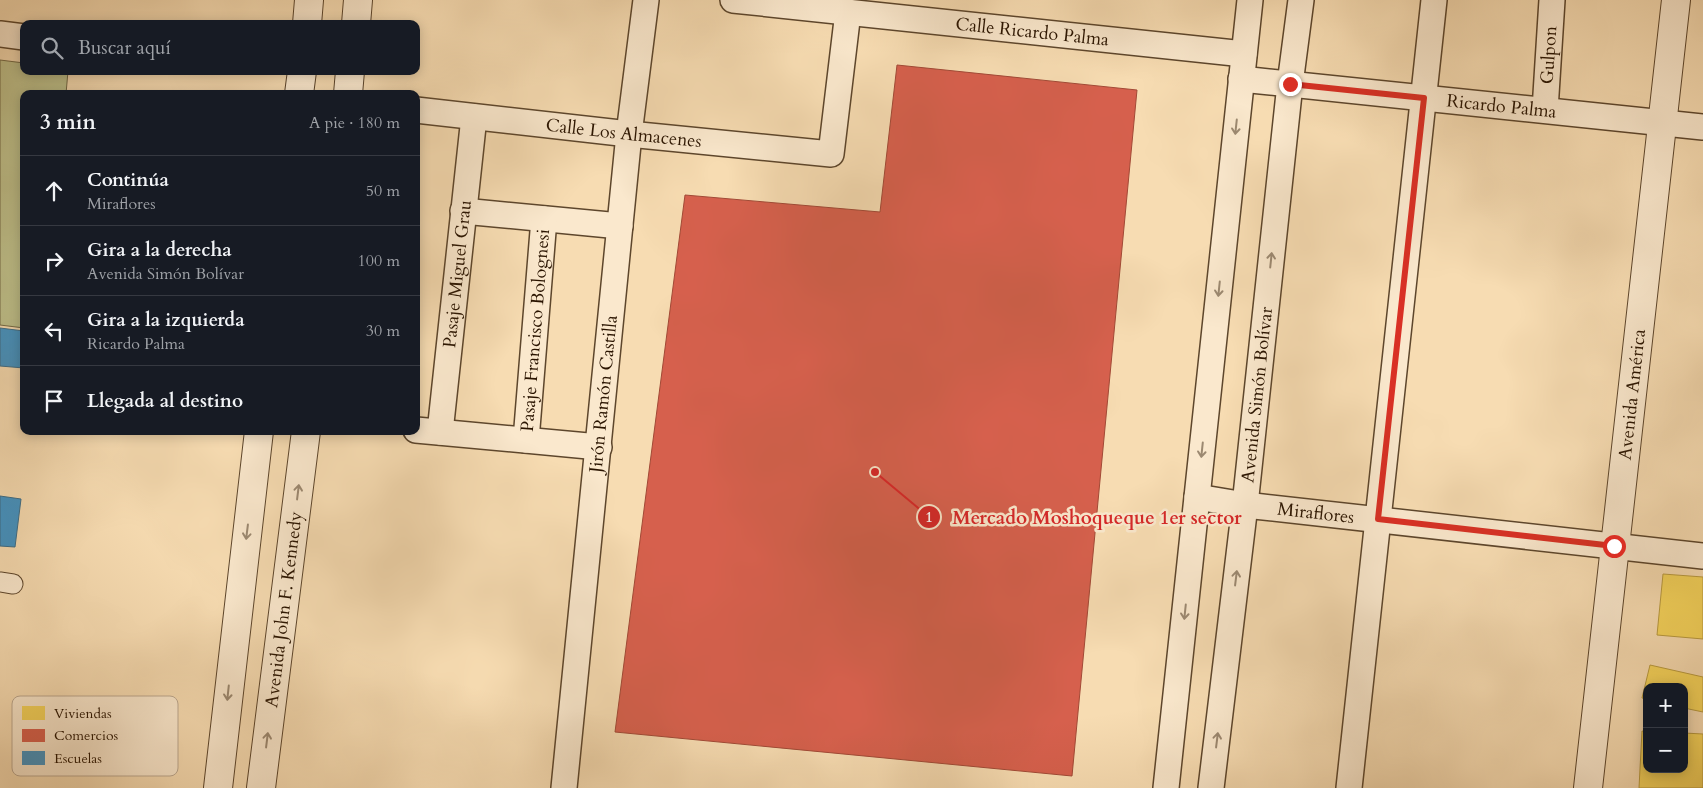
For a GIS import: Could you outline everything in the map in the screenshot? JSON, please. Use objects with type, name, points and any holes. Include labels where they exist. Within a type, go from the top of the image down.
[{"type":"street","points":[[307,20],[309,0]]},
{"type":"street","points":[[356,20],[358,0]]},
{"type":"street","name":"Jirón Ramón Castilla","points":[[564,788],[629,134],[646,0]]},
{"type":"street","name":"Calle Ricardo Palma","points":[[733,0],[1244,54]]},
{"type":"street","points":[[1166,788],[1250,0]]},
{"type":"street","name":"Avenida Simón Bolívar","points":[[1211,788],[1245,505],[1290,84],[1301,0]]},
{"type":"street","points":[[1349,788],[1434,0]]},
{"type":"street","name":"Gulpon","points":[[1545,110],[1552,0]]},
{"type":"street","name":"Avenida América","points":[[1588,788],[1676,0]]},
{"type":"street","name":"Calle Los Almacenes","points":[[420,110],[831,154],[848,12]]},
{"type":"street","points":[[0,34],[20,36]]},
{"type":"street","points":[[300,90],[301,75]]},
{"type":"street","points":[[348,90],[350,75]]},
{"type":"street","name":"Ricardo Palma","points":[[1242,79],[1703,127]]},
{"type":"street","name":"Pasaje Miguel Grau","points":[[428,431],[463,212],[474,117]]},
{"type":"street","points":[[463,212],[620,226]]},
{"type":"street","name":"Pasaje Francisco Bolognesi","points":[[526,440],[544,219]]},
{"type":"street","points":[[428,431],[598,447]]},
{"type":"street","points":[[219,788],[259,435]]},
{"type":"street","name":"Avenida John F. Kennedy","points":[[261,788],[305,435]]},
{"type":"street","name":"Miraflores","points":[[1197,497],[1245,505],[1703,556]]},
{"type":"green space","points":[[0,60],[20,62],[20,75],[68,75],[66,90],[20,90],[20,328],[0,325]]},
{"type":"building: Viviendas","points":[[1663,574],[1703,577],[1703,639],[1657,635]]},
{"type":"building: Viviendas","points":[[1650,665],[1703,677],[1703,712],[1688,709],[1688,683],[1646,683]]},
{"type":"building: Viviendas","points":[[1642,731],[1643,773],[1688,773],[1688,733],[1703,734],[1703,788],[1639,788]]},
{"type":"building: Comercios","points":[[897,65],[1137,90],[1072,776],[615,732],[685,195],[880,212]]},
{"type":"building: Escuelas","points":[[0,328],[20,330],[20,368],[0,366]]},
{"type":"building: Escuelas","points":[[0,496],[21,499],[15,547],[0,546]]},
{"type":"place","name":"Mercado Moshoqueque 1er sector","points":[[875,472]]},
{"type":"route","points":[[1290,84],[1424,98],[1378,519],[1614,546]]}]
